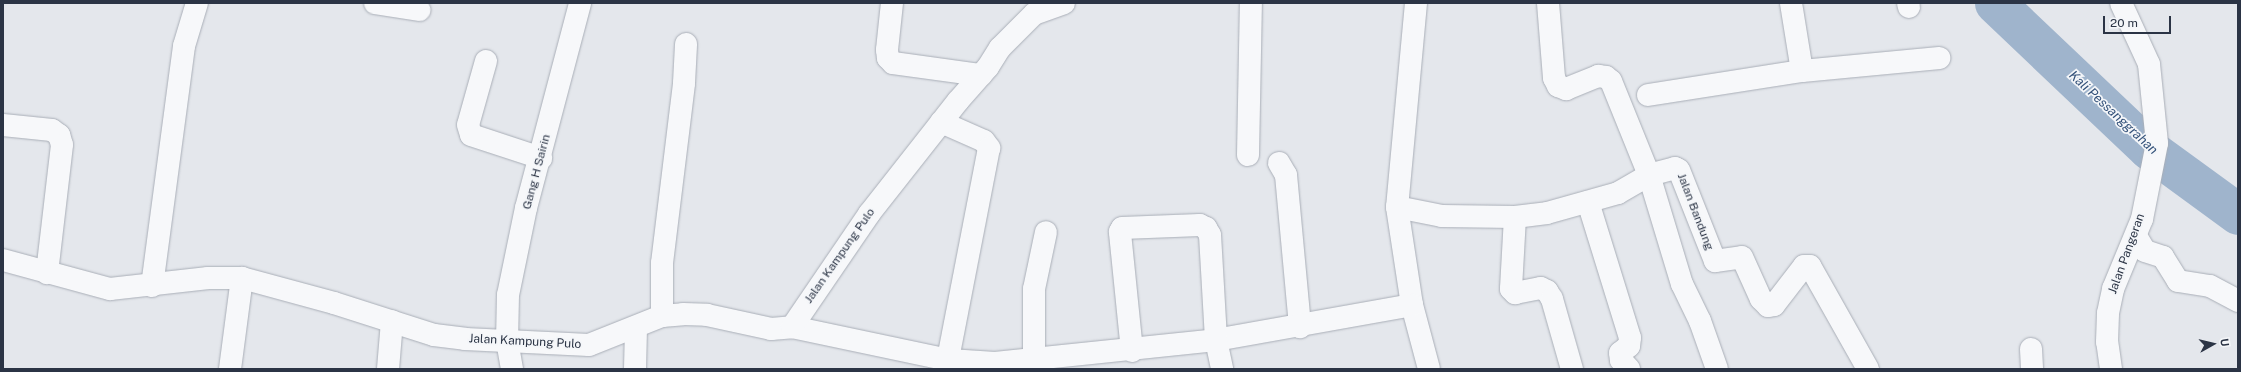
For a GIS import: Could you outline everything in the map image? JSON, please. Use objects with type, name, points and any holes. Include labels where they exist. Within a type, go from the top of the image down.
[{"type":"street","points":[[152,286],[184,46],[197,3]]},
{"type":"street","points":[[375,3],[419,10]]},
{"type":"street","name":"Gang H Sairin","points":[[512,369],[507,342],[508,295],[526,208],[541,158],[580,3]]},
{"type":"street","points":[[892,3],[887,50],[888,58],[894,63],[981,75]]},
{"type":"street","name":"Jalan Kampung Pulo","points":[[3,260],[110,289],[152,286],[208,278],[242,278],[392,321],[434,335],[507,342],[589,345],[662,316],[707,316],[771,329],[792,327],[869,214],[941,122],[981,75],[1000,48],[1035,9],[1064,3]]},
{"type":"street","points":[[1248,155],[1251,3]]},
{"type":"street","points":[[1416,3],[1398,207],[1412,305],[1429,369]]},
{"type":"street","points":[[1548,3],[1554,78],[1558,86],[1566,89],[1598,76],[1606,77],[1611,81],[1649,175],[1682,284],[1700,321],[1717,369]]},
{"type":"street","points":[[1791,3],[1802,71]]},
{"type":"street","name":"Jalan Pangeran","points":[[2111,369],[2107,342],[2108,313],[2113,289],[2139,227],[2157,143],[2149,64],[2121,3]]},
{"type":"street","points":[[662,316],[662,263],[676,126],[684,82],[686,44]]},
{"type":"street","points":[[1648,95],[1802,71],[1939,58]]},
{"type":"street","points":[[486,61],[468,125],[471,135],[541,158]]},
{"type":"street","points":[[941,122],[984,141],[989,148],[947,364]]},
{"type":"street","points":[[3,125],[52,130],[59,135],[62,145],[47,273]]},
{"type":"street","points":[[1279,163],[1286,175],[1300,327]]},
{"type":"street","name":"Jalan Bandung","points":[[1649,175],[1675,168],[1679,170],[1715,261],[1742,257],[1765,304],[1774,305],[1804,266],[1810,266],[1868,369]]},
{"type":"street","points":[[1398,207],[1442,216],[1515,217],[1547,213],[1618,193],[1649,175]]},
{"type":"street","points":[[1588,202],[1630,338],[1629,346],[1620,354],[1621,360],[1629,369]]},
{"type":"street","points":[[1515,217],[1511,289],[1515,293],[1541,288],[1547,291],[1552,299],[1572,369]]},
{"type":"street","points":[[1132,351],[1120,232],[1122,228],[1127,226],[1200,225],[1206,228],[1210,234],[1216,340],[1222,369]]},
{"type":"street","points":[[2139,227],[2145,251],[2163,257],[2178,281],[2210,286],[2238,301]]},
{"type":"street","points":[[1034,361],[1034,289],[1046,232]]},
{"type":"street","points":[[230,369],[242,278]]},
{"type":"street","points":[[792,327],[947,364],[995,363],[1034,361],[1132,351],[1216,340],[1300,327],[1412,305]]},
{"type":"street","points":[[388,369],[392,321]]},
{"type":"street","points":[[635,369],[636,327]]},
{"type":"waterway","name":"Kali Pessanggrahan","points":[[1995,3],[2149,149],[2238,214]]}]
